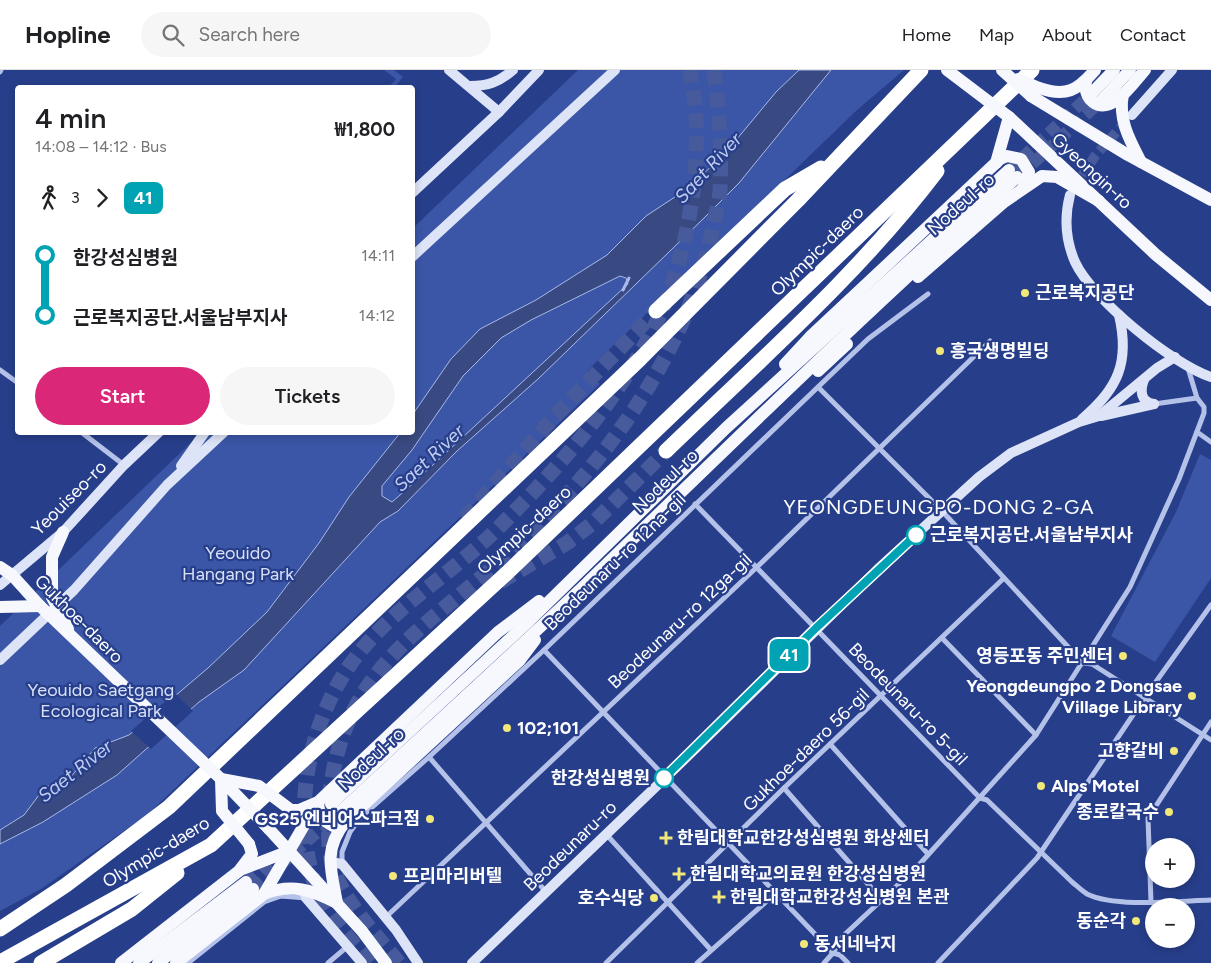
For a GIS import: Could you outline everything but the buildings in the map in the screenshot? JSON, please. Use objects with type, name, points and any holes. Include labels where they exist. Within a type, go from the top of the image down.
[{"type":"highway","name":"Olympic-daero","points":[[0,929],[66,885],[169,807],[633,365],[921,70]]},
{"type":"highway","name":"Olympic-daero","points":[[0,962],[211,845],[508,572],[1032,70]]},
{"type":"highway","points":[[666,451],[834,289],[913,203],[961,140]]},
{"type":"highway","points":[[656,311],[785,189],[836,159]]},
{"type":"highway","points":[[41,963],[132,909],[211,845]]},
{"type":"main road","points":[[449,70],[499,112]]},
{"type":"main road","points":[[470,86],[486,86],[502,80],[512,70]]},
{"type":"main road","points":[[415,190],[499,112],[539,70]]},
{"type":"main road","points":[[415,254],[615,70]]},
{"type":"main road","name":"Gyeongin-ro","points":[[947,70],[1009,117],[1155,254],[1211,300]]},
{"type":"main road","points":[[1035,92],[1062,94],[1086,81],[1095,70]]},
{"type":"main road","points":[[1114,70],[1096,97],[1130,70]]},
{"type":"main road","points":[[1086,81],[1087,95],[1093,102],[1104,106],[1112,104],[1145,70]]},
{"type":"main road","points":[[1132,115],[1172,70]]},
{"type":"main road","name":"Gyeongin-ro","points":[[1006,73],[1087,131],[1211,200]]},
{"type":"main road","points":[[1123,93],[1120,109],[1123,121],[1141,162]]},
{"type":"main road","points":[[994,166],[1002,149],[1009,117]]},
{"type":"main road","points":[[726,428],[810,337],[1000,159],[1007,156],[1022,159],[1029,172],[1016,179]]},
{"type":"main road","points":[[1016,179],[1042,176],[1058,177],[1099,200]]},
{"type":"main road","name":"Nodeul-ro","points":[[338,813],[578,571],[726,428],[1016,179]]},
{"type":"main road","name":"Nodeul-ro","points":[[338,813],[558,610],[725,447],[831,360],[922,274],[1016,179]]},
{"type":"main road","points":[[1070,195],[1066,210],[1066,231],[1076,264],[1082,275],[1119,315],[1146,338],[1188,367],[1211,377]]},
{"type":"main road","points":[[1078,422],[1102,403],[1120,371],[1124,354],[1124,334],[1119,315]]},
{"type":"main road","name":"Beodeunaru-ro","points":[[472,963],[816,628],[979,477],[1011,453],[1078,422],[1099,416],[1144,379],[1175,357]]},
{"type":"main road","points":[[1144,379],[1140,391],[1143,399],[1148,403],[1154,404]]},
{"type":"main road","points":[[1099,416],[1154,404]]},
{"type":"main road","name":"Yeouiseo-ro","points":[[0,585],[63,532],[124,466],[156,435]]},
{"type":"main road","points":[[167,485],[203,435]]},
{"type":"main road","points":[[0,660],[74,590],[167,485],[221,435]]},
{"type":"main road","points":[[63,532],[52,557],[52,597],[72,638]]},
{"type":"main road","name":"Gukhoe-daero","points":[[0,566],[12,575],[72,638],[221,779],[289,851]]},
{"type":"main road","points":[[158,963],[289,851],[318,802],[498,632],[578,571]]},
{"type":"main road","points":[[0,607],[40,606]]},
{"type":"main road","points":[[251,884],[252,854],[249,844],[222,811],[221,779],[259,786],[291,810],[299,810],[318,802]]},
{"type":"main road","points":[[318,802],[320,818],[333,826],[338,813]]},
{"type":"main road","points":[[337,903],[330,852],[338,813]]},
{"type":"main road","points":[[176,963],[251,884],[289,851]]},
{"type":"main road","points":[[289,851],[337,903],[386,963]]},
{"type":"main road","points":[[339,863],[386,917],[418,963]]},
{"type":"main road","points":[[121,963],[251,884],[277,889],[294,887],[314,892],[337,903]]},
{"type":"main road","points":[[139,963],[251,884]]},
{"type":"main road","points":[[305,895],[362,963]]},
{"type":"street","name":"Beodeunaru-ro 12na-gil","points":[[339,863],[350,832],[360,818],[544,650],[868,339],[928,294]]},
{"type":"street","name":"Beodeunaru-ro 12ga-gil","points":[[386,917],[757,567],[990,341]]},
{"type":"street","points":[[824,963],[833,953],[842,937],[928,854],[1036,735],[1130,587],[1198,432],[1204,406],[1197,398],[1188,367]]},
{"type":"street","points":[[0,370],[15,382]]},
{"type":"street","points":[[819,388],[942,511],[1083,663],[1092,664],[1211,740]]},
{"type":"street","points":[[1154,404],[1197,398]]},
{"type":"street","points":[[1198,432],[1211,442]]},
{"type":"street","points":[[86,435],[124,466]]},
{"type":"street","name":"Beodeunaru-ro 5-gil","points":[[695,504],[980,798],[987,800],[1041,853],[1087,894],[1104,898],[1145,901]]},
{"type":"street","name":"Gukhoe-daero 56-gil","points":[[606,963],[670,903],[784,788],[1004,578]]},
{"type":"street","points":[[938,963],[988,912],[1041,853],[1145,697],[1211,605]]},
{"type":"street","points":[[942,638],[1036,735]]},
{"type":"street","points":[[544,650],[728,845],[833,953],[840,955],[848,963]]},
{"type":"street","points":[[1151,898],[1148,818],[1211,722]]},
{"type":"street","points":[[830,744],[928,854]]},
{"type":"street","points":[[429,757],[546,892]]},
{"type":"street","points":[[784,788],[882,900]]},
{"type":"street","points":[[606,834],[711,950]]},
{"type":"street","points":[[697,963],[776,894]]},
{"type":"street","points":[[188,963],[264,902],[281,896],[305,895]]},
{"type":"street","name":"Beodeunaru-ro 5-gil","points":[[1195,901],[1211,900]]},
{"type":"street","points":[[328,963],[349,946]]},
{"type":"green space","points":[[384,70],[394,70],[403,77],[397,85],[391,85],[396,79]]},
{"type":"green space","name":"Yeouido Hangang Park","points":[[578,70],[904,70],[857,110],[587,371],[600,384],[148,814],[41,889],[0,911],[0,626],[199,435],[415,435],[415,226]]},
{"type":"green space","points":[[1200,454],[1211,460],[1211,578],[1155,662],[1111,636],[1176,512]]},
{"type":"shaded area","points":[[799,70],[831,70],[739,183],[538,379],[457,451],[398,511],[380,522],[244,670],[199,702],[117,775],[43,822],[0,844],[0,830],[24,815],[45,787],[70,778],[95,748],[129,735],[208,668],[267,612],[319,543],[349,497],[398,435],[415,435],[415,411],[451,359],[480,329],[536,300],[607,255],[646,216],[684,191],[722,157],[776,92]],"holes":[[[620,276],[626,278],[628,284],[392,502],[382,496],[382,486],[412,450],[463,376],[501,338],[531,320]]]},
{"type":"pier","points":[[175,693],[193,711],[151,749],[131,731]]},
{"type":"waterway","name":"Saet River","points":[[623,290],[629,278]]},
{"type":"tunnel","points":[[370,963],[341,929],[322,901],[310,866],[305,838],[306,780],[320,723],[346,671],[363,648],[393,617],[477,548],[534,491],[574,446],[610,400],[642,350],[668,296],[685,237],[691,207],[696,147],[696,111],[690,70]]},
{"type":"tunnel","points":[[399,963],[357,912],[337,878],[331,861],[329,805],[337,756],[351,716],[371,681],[396,651],[525,539],[586,473],[628,418],[665,358],[694,294],[705,261],[719,200],[721,176],[719,115],[714,70]]},
{"type":"tunnel","points":[[1009,170],[1092,93]]},
{"type":"tunnel","points":[[1019,176],[1101,101]]},
{"type":"tunnel","points":[[1074,188],[1095,156],[1128,119]]},
{"type":"tunnel","points":[[464,519],[553,418],[656,311]]},
{"type":"tunnel","points":[[500,582],[567,543],[593,523],[666,451]]},
{"type":"tunnel","points":[[253,889],[340,812]]},
{"type":"tunnel","points":[[246,882],[272,858]]},
{"type":"bus line","name":"41","points":[[664,778],[816,628],[916,535]]},
{"type":"place","name":"근로복지공단","points":[[1025,293]]},
{"type":"place","name":"흥국생명빌딩","points":[[940,351]]},
{"type":"place","name":"근로복지공단.서울남부지사","points":[[916,535]]},
{"type":"place","name":"영등포동 주민센터","points":[[1123,656]]},
{"type":"place","name":"Yeongdeungpo 2 Dongsae Village Library","points":[[1192,696]]},
{"type":"place","name":"102;101","points":[[507,728]]},
{"type":"place","name":"고향갈비","points":[[1174,751]]},
{"type":"place","name":"한강성심병원","points":[[664,778]]},
{"type":"place","name":"Alps Motel","points":[[1041,786]]},
{"type":"place","name":"종로칼국수","points":[[1169,812]]},
{"type":"place","name":"GS25 엔비어스파크점","points":[[430,819]]},
{"type":"place","name":"한림대학교한강성심병원 화상센터","points":[[666,838]]},
{"type":"place","name":"한림대학교의료원 한강성심병원","points":[[679,874]]},
{"type":"place","name":"프리마리버텔","points":[[393,876]]},
{"type":"place","name":"한림대학교한강성심병원 본관","points":[[719,897]]},
{"type":"place","name":"호수식당","points":[[654,898]]},
{"type":"place","name":"동순각","points":[[1136,921]]},
{"type":"place","name":"동서네낙지","points":[[804,944]]},
{"type":"district","name":"YEONGDEUNGPO-DONG 2-GA","points":[[939,507]]},
{"type":"park label","name":"Yeouido Saetgang Ecological Park","points":[[101,700]]}]
